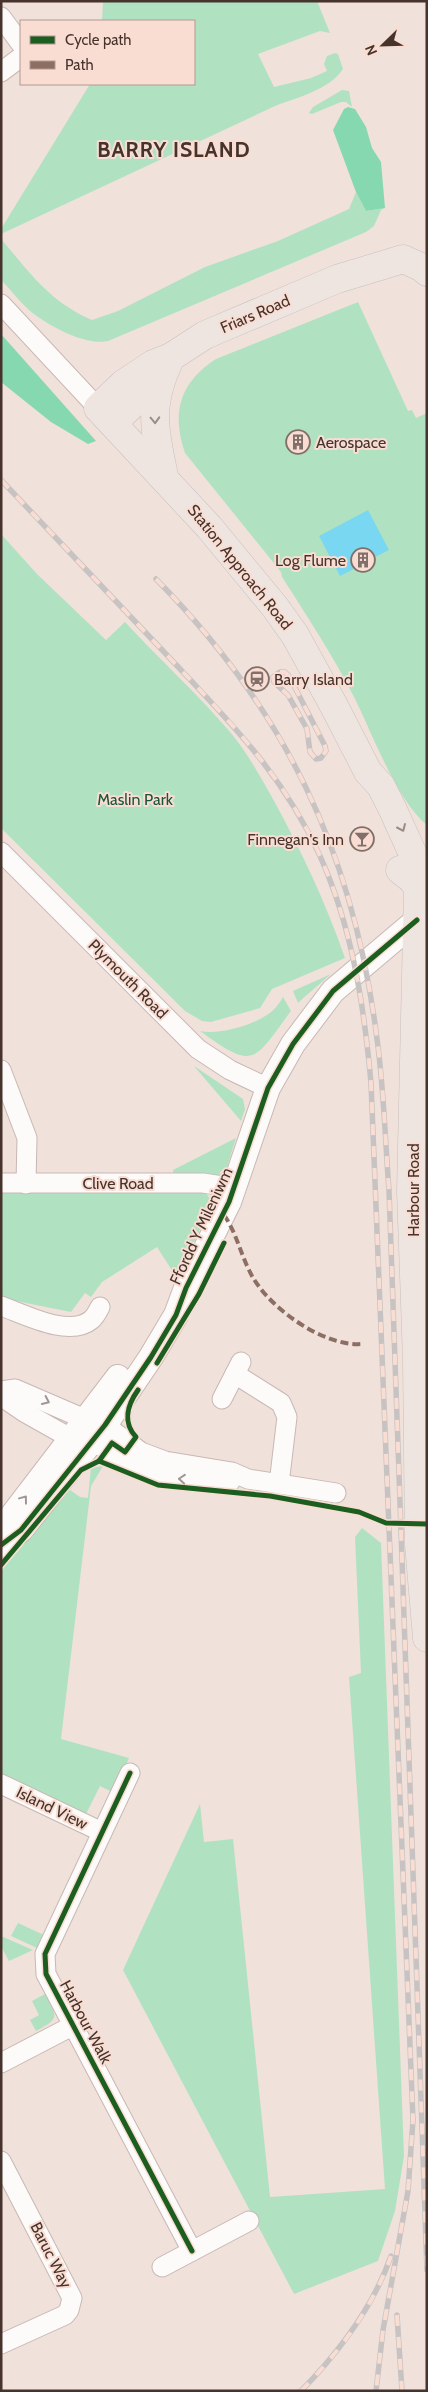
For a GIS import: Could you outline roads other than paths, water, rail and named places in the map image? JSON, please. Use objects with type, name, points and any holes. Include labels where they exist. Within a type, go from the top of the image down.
[{"type":"main road","name":"Friars Road","points":[[105,415],[123,384],[145,369],[167,367],[205,335],[337,279],[403,259],[421,267],[427,272]]},
{"type":"main road","points":[[164,476],[154,421],[155,405],[167,367]]},
{"type":"main road","name":"Station Approach Road","points":[[105,415],[164,476],[263,592],[295,635],[368,772],[370,793],[386,841],[400,871],[414,881],[418,890],[422,917]]},
{"type":"main road","name":"Harbour Road","points":[[422,917],[411,1191],[417,1359],[420,1544],[427,1638]]},
{"type":"street","points":[[1,17],[20,43]]},
{"type":"street","points":[[1,72],[20,58]]},
{"type":"street","points":[[1,304],[105,415]]},
{"type":"street","name":"Plymouth Road","points":[[1,852],[198,1049],[230,1070],[268,1088]]},
{"type":"street","name":"Ffordd Y Mileniwm","points":[[1,1543],[21,1530],[89,1431],[145,1365],[176,1315],[186,1288],[224,1215],[268,1088],[293,1044],[333,991],[422,917]]},
{"type":"street","points":[[1,1070],[27,1138],[26,1184]]},
{"type":"street","name":"Clive Road","points":[[1,1183],[203,1183],[234,1188]]},
{"type":"street","points":[[1,1306],[61,1327],[78,1325],[91,1320],[100,1307]]},
{"type":"street","points":[[222,1400],[238,1368],[281,1402],[287,1417],[280,1484]]},
{"type":"street","points":[[3,1391],[8,1401],[89,1431],[150,1457],[232,1472],[248,1479],[336,1493]]},
{"type":"street","name":"Harbour Walk","points":[[130,1773],[45,1954],[44,1964],[46,1974],[192,2251]]},
{"type":"street","name":"Island View","points":[[1,1784],[102,1832]]},
{"type":"street","points":[[1,2063],[74,2025]]},
{"type":"street","name":"Baruc Way","points":[[1,2161],[70,2290],[72,2298],[69,2310],[65,2315],[1,2344]]},
{"type":"street","points":[[162,2267],[249,2221]]},
{"type":"water","points":[[368,510],[389,550],[373,558],[369,550],[351,559],[356,568],[340,576],[319,536]]},
{"type":"railway","points":[[1,480],[210,700],[270,772],[305,826],[320,856],[340,910],[355,967],[365,1025],[371,1083],[413,2120],[408,2191],[383,2330],[376,2391]]},
{"type":"railway","points":[[156,579],[202,629],[243,681],[277,734],[307,790],[332,848],[351,908],[366,972],[377,1039],[389,1190],[427,2270]]},
{"type":"railway","points":[[280,672],[285,672],[289,676],[325,746],[326,751],[321,758],[316,759],[310,752],[307,729],[288,695],[274,682],[273,677],[280,672]]},
{"type":"railway","points":[[301,2391],[329,2361],[354,2328],[375,2294],[391,2256]]},
{"type":"railway","points":[[397,2315],[402,2391]]},
{"type":"place","name":"Aerospace","points":[[298,442]]},
{"type":"place","name":"Log Flume","points":[[363,560]]},
{"type":"place","name":"Barry Island","points":[[257,679]]},
{"type":"place","name":"Finnegan's Inn","points":[[362,839]]},
{"type":"district","name":"BARRY ISLAND","points":[[174,149]]},
{"type":"park label","name":"Maslin Park","points":[[135,799]]}]
